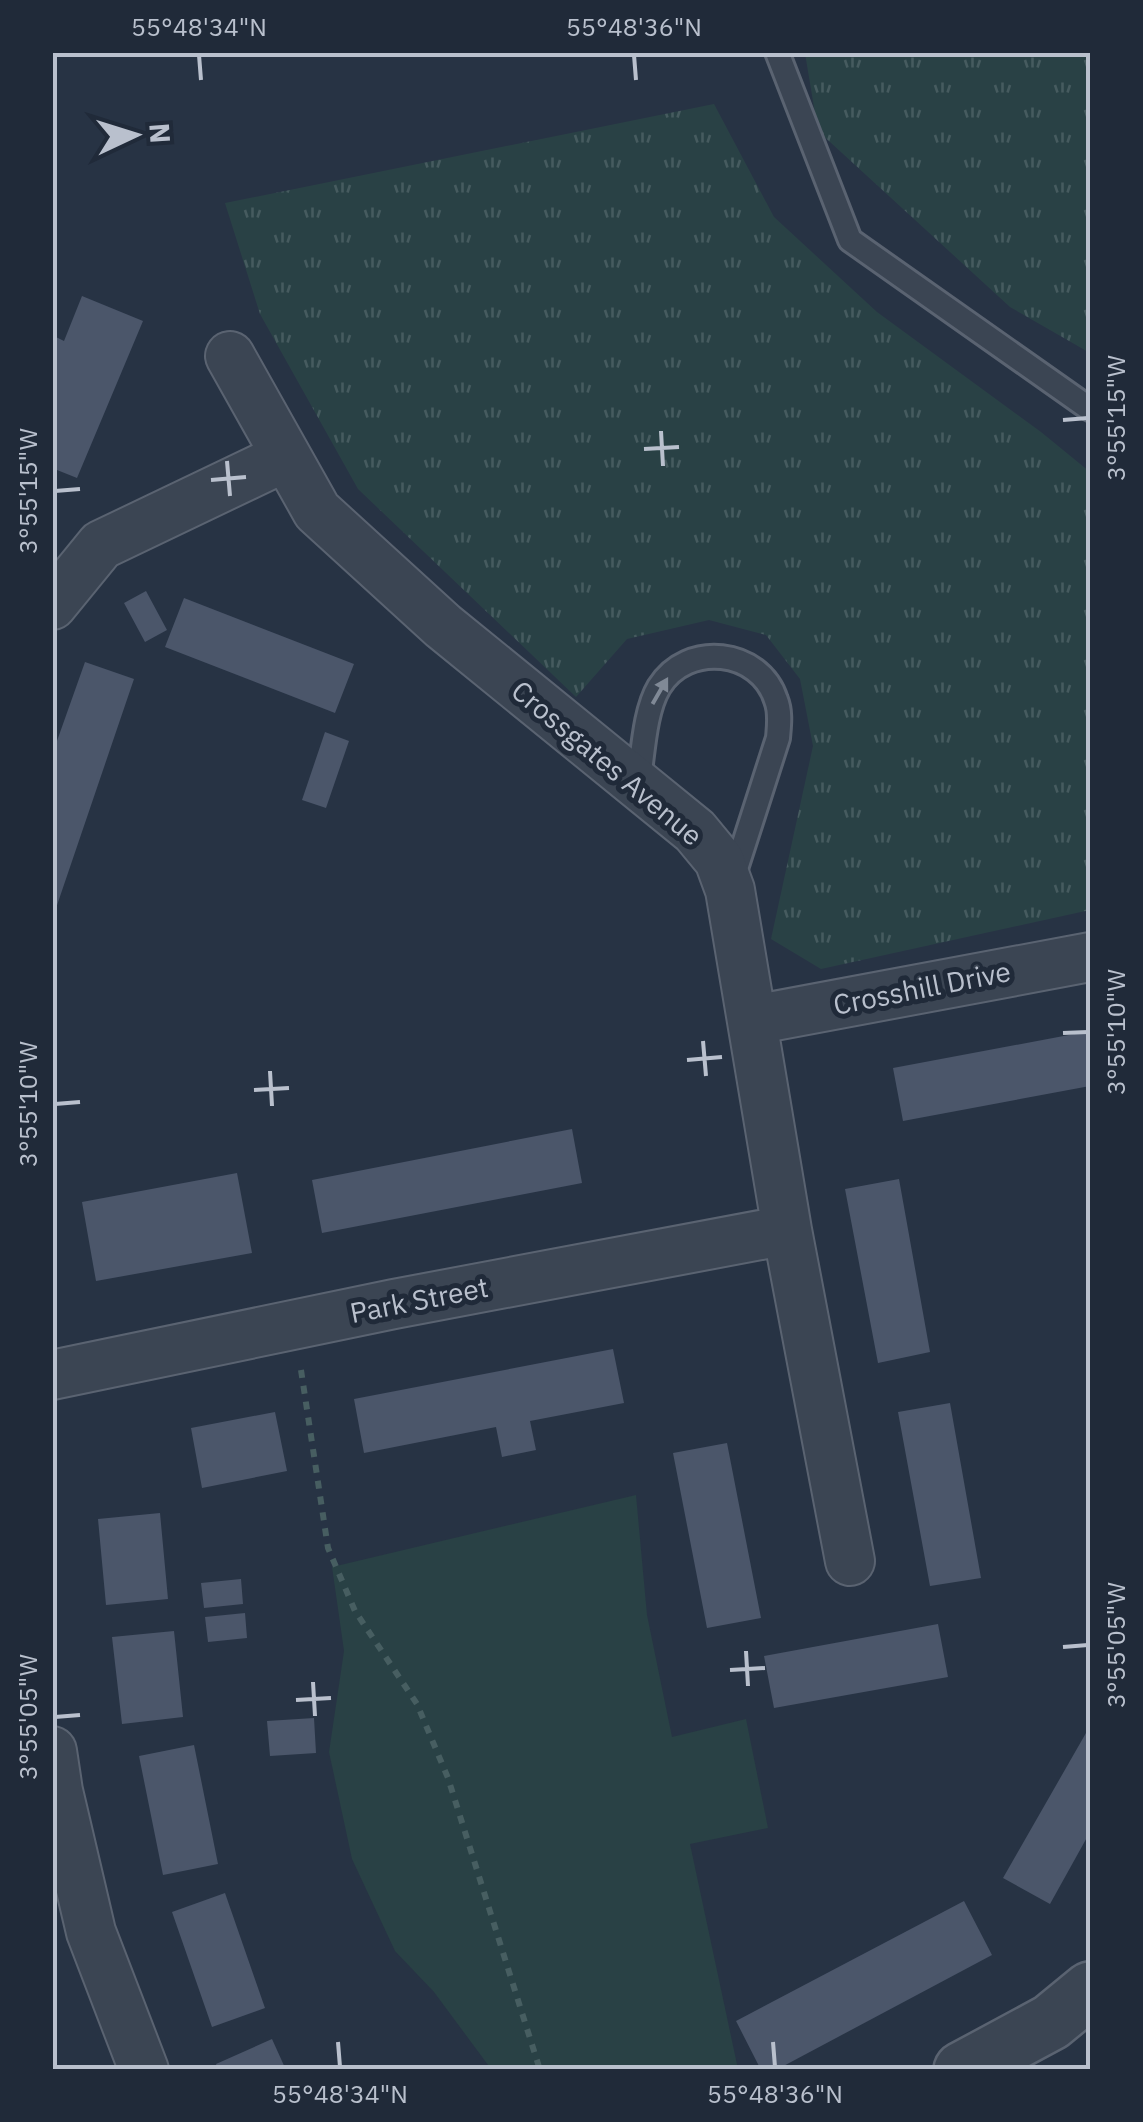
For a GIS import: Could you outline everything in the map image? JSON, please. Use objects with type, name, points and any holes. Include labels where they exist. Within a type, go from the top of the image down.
[{"type":"street","name":"Crossgates Avenue","points":[[230,356],[317,511],[443,626],[695,831],[719,860],[730,890],[787,1230],[850,1561]]},
{"type":"street","points":[[52,606],[101,546],[284,457]]},
{"type":"street","name":"Crosshill Drive","points":[[753,1020],[1090,957]]},
{"type":"street","name":"Park Street","points":[[52,1375],[294,1324],[787,1230]]},
{"type":"street","points":[[52,1751],[92,1932],[144,2070]]},
{"type":"street","points":[[962,2070],[1051,2022],[1090,1990]]},
{"type":"lane","points":[[777,52],[850,240],[1090,408]]},
{"type":"lane","points":[[638,785],[652,704],[660,685],[675,669],[694,659],[712,656],[737,660],[756,670],[777,701],[778,738],[730,890]]},
{"type":"path","points":[[294,1324],[328,1548],[355,1611],[417,1704],[440,1759],[540,2070]]},
{"type":"green space","points":[[805,53],[1090,53],[1090,353],[1010,307],[818,131]]},
{"type":"green space","points":[[714,104],[774,217],[877,312],[1090,472],[1090,910],[821,969],[771,939],[813,746],[800,679],[766,635],[709,620],[627,639],[576,697],[358,489],[260,314],[225,203]]},
{"type":"green space","points":[[636,1495],[647,1615],[672,1737],[746,1719],[768,1828],[690,1844],[738,2069],[491,2069],[434,1992],[395,1951],[352,1859],[329,1752],[344,1651],[332,1567]]},
{"type":"building","points":[[82,296],[143,321],[77,478],[52,468],[52,335],[64,341]]},
{"type":"building","points":[[146,591],[167,630],[145,642],[124,603]]},
{"type":"building","points":[[184,598],[354,664],[335,713],[165,647]]},
{"type":"building","points":[[85,662],[134,679],[53,917],[52,755]]},
{"type":"building","points":[[325,732],[349,741],[326,808],[302,800]]},
{"type":"building","points":[[1090,1031],[1090,1086],[903,1121],[893,1068]]},
{"type":"building","points":[[572,1129],[582,1183],[322,1233],[312,1180]]},
{"type":"building","points":[[237,1173],[252,1253],[96,1281],[82,1202]]},
{"type":"building","points":[[899,1179],[930,1352],[878,1363],[845,1189]]},
{"type":"building","points":[[613,1349],[624,1403],[530,1421],[536,1450],[502,1457],[496,1427],[364,1453],[354,1399]]},
{"type":"building","points":[[950,1403],[981,1578],[930,1586],[898,1412]]},
{"type":"building","points":[[275,1412],[287,1471],[202,1488],[191,1428]]},
{"type":"building","points":[[727,1443],[761,1618],[707,1628],[673,1453]]},
{"type":"building","points":[[160,1513],[168,1599],[106,1605],[98,1519]]},
{"type":"building","points":[[241,1579],[243,1604],[204,1608],[201,1583]]},
{"type":"building","points":[[245,1613],[247,1638],[208,1642],[205,1617]]},
{"type":"building","points":[[938,1624],[948,1677],[774,1708],[764,1656]]},
{"type":"building","points":[[174,1631],[183,1717],[122,1724],[112,1637]]},
{"type":"building","points":[[314,1718],[316,1753],[270,1756],[267,1721]]},
{"type":"building","points":[[1090,1726],[1090,1832],[1050,1904],[1003,1878]]},
{"type":"building","points":[[194,1745],[218,1864],[163,1875],[139,1756]]},
{"type":"building","points":[[225,1893],[265,2008],[212,2027],[172,1912]]},
{"type":"building","points":[[964,1901],[992,1955],[776,2070],[761,2070],[736,2021]]},
{"type":"building","points":[[272,2039],[286,2070],[218,2070],[216,2064]]}]
